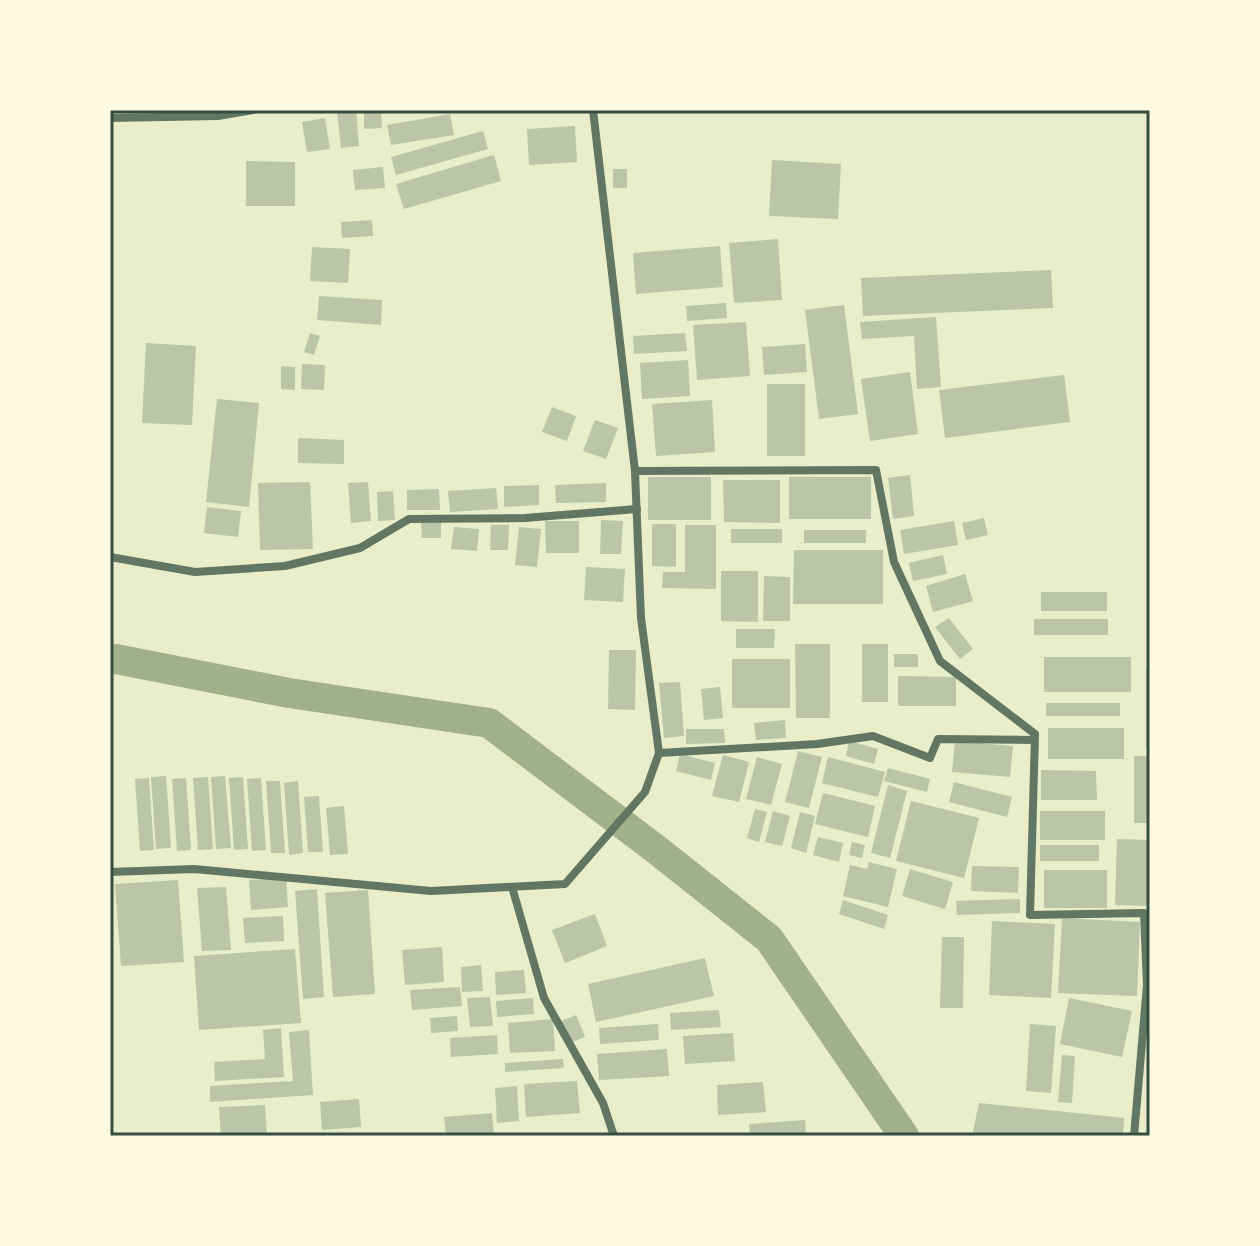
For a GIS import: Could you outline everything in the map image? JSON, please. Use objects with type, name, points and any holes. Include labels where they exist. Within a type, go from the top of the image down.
[{"type":"street","points":[[110,118],[218,116],[253,110]]},
{"type":"street","points":[[110,872],[194,869],[431,891],[565,884],[645,792],[659,753],[641,618],[635,471],[593,110]]},
{"type":"street","points":[[635,471],[876,470],[894,562],[940,661],[1035,734],[1030,915],[1144,913],[1148,985],[1134,1136]]},
{"type":"street","points":[[110,557],[195,572],[285,566],[360,548],[409,519],[525,518],[637,509]]},
{"type":"street","points":[[659,753],[802,745],[873,736],[930,758],[938,739],[1034,740]]},
{"type":"street","points":[[512,887],[544,998],[603,1103],[614,1136]]},
{"type":"building","points":[[337,110],[356,110],[359,146],[341,148]]},
{"type":"building","points":[[364,110],[381,110],[382,128],[364,129]]},
{"type":"building","points":[[450,114],[454,135],[391,145],[387,125]]},
{"type":"building","points":[[325,118],[330,149],[307,152],[302,122]]},
{"type":"building","points":[[575,126],[577,162],[529,165],[527,129]]},
{"type":"building","points":[[483,131],[488,149],[396,175],[391,157]]},
{"type":"building","points":[[494,155],[501,181],[404,209],[396,184]]},
{"type":"building","points":[[772,160],[841,164],[838,219],[769,216]]},
{"type":"building","points":[[246,161],[295,162],[295,206],[246,206]]},
{"type":"building","points":[[383,167],[385,188],[355,190],[353,170]]},
{"type":"building","points":[[613,169],[627,169],[627,188],[613,188]]},
{"type":"building","points":[[372,220],[373,236],[342,238],[341,222]]},
{"type":"building","points":[[778,239],[782,300],[734,303],[729,243]]},
{"type":"building","points":[[720,246],[723,287],[636,294],[633,253]]},
{"type":"building","points":[[312,247],[350,249],[348,283],[310,281]]},
{"type":"building","points":[[1051,270],[1053,308],[863,316],[861,278]]},
{"type":"building","points":[[319,296],[382,300],[381,325],[317,320]]},
{"type":"building","points":[[726,303],[727,318],[687,321],[686,306]]},
{"type":"building","points":[[844,305],[858,414],[819,419],[805,310]]},
{"type":"building","points":[[936,317],[941,387],[917,389],[914,336],[862,339],[860,322]]},
{"type":"building","points":[[746,322],[750,376],[697,380],[693,325]]},
{"type":"building","points":[[310,333],[320,336],[314,355],[304,352]]},
{"type":"building","points":[[685,333],[687,351],[634,354],[633,336]]},
{"type":"building","points":[[146,343],[196,346],[192,425],[142,423]]},
{"type":"building","points":[[805,344],[807,372],[764,375],[762,347]]},
{"type":"building","points":[[688,360],[690,396],[642,399],[640,363]]},
{"type":"building","points":[[302,364],[325,365],[324,390],[301,389]]},
{"type":"building","points":[[281,366],[295,367],[295,390],[281,389]]},
{"type":"building","points":[[910,372],[918,434],[870,441],[861,379]]},
{"type":"building","points":[[1064,375],[1070,422],[945,438],[939,390]]},
{"type":"building","points":[[767,384],[805,384],[805,456],[767,456]]},
{"type":"building","points":[[217,399],[259,403],[249,507],[206,502]]},
{"type":"building","points":[[712,400],[715,452],[656,456],[652,404]]},
{"type":"building","points":[[552,407],[576,416],[567,441],[542,432]]},
{"type":"building","points":[[595,420],[618,428],[606,459],[583,451]]},
{"type":"building","points":[[298,438],[344,440],[344,464],[298,463]]},
{"type":"building","points":[[910,475],[914,516],[893,519],[888,478]]},
{"type":"building","points":[[648,477],[711,477],[711,520],[648,520]]},
{"type":"building","points":[[789,477],[871,477],[871,519],[789,519]]},
{"type":"building","points":[[723,480],[780,480],[780,523],[724,522]]},
{"type":"building","points":[[310,482],[313,549],[260,550],[258,483]]},
{"type":"building","points":[[368,482],[371,521],[351,523],[348,483]]},
{"type":"building","points":[[606,483],[606,502],[556,503],[555,485]]},
{"type":"building","points":[[539,485],[539,505],[504,507],[504,486]]},
{"type":"building","points":[[496,488],[498,509],[450,512],[448,491]]},
{"type":"building","points":[[439,489],[440,510],[407,510],[407,490]]},
{"type":"building","points":[[393,491],[395,520],[378,521],[377,492]]},
{"type":"building","points":[[207,507],[241,511],[238,537],[204,533]]},
{"type":"building","points":[[984,518],[988,535],[966,540],[962,523]]},
{"type":"building","points":[[601,520],[623,521],[621,554],[600,554]]},
{"type":"building","points":[[545,521],[579,521],[579,553],[546,553]]},
{"type":"building","points":[[954,521],[958,545],[904,554],[900,530]]},
{"type":"building","points":[[421,522],[441,522],[441,538],[422,538]]},
{"type":"building","points":[[652,524],[676,524],[676,567],[652,566]]},
{"type":"building","points":[[491,525],[509,525],[508,550],[490,550]]},
{"type":"building","points":[[685,525],[716,525],[716,589],[662,588],[663,572],[685,572]]},
{"type":"building","points":[[454,527],[479,529],[477,551],[451,549]]},
{"type":"building","points":[[519,527],[541,529],[537,567],[515,565]]},
{"type":"building","points":[[731,529],[782,529],[782,543],[731,543]]},
{"type":"building","points":[[804,530],[866,530],[866,543],[804,543]]},
{"type":"building","points":[[794,550],[883,550],[883,604],[793,604]]},
{"type":"building","points":[[943,555],[947,574],[913,581],[909,563]]},
{"type":"building","points":[[586,567],[625,569],[623,602],[584,600]]},
{"type":"building","points":[[721,571],[758,571],[758,622],[721,621]]},
{"type":"building","points":[[965,574],[973,601],[933,612],[926,586]]},
{"type":"building","points":[[764,576],[790,577],[790,621],[763,621]]},
{"type":"building","points":[[1041,592],[1107,592],[1107,611],[1041,611]]},
{"type":"building","points":[[949,618],[973,649],[960,659],[935,627]]},
{"type":"building","points":[[1034,619],[1108,619],[1108,635],[1034,635]]},
{"type":"building","points":[[736,629],[775,629],[774,648],[736,648]]},
{"type":"building","points":[[795,644],[830,644],[830,718],[796,718]]},
{"type":"building","points":[[862,644],[888,644],[888,702],[862,702]]},
{"type":"building","points":[[609,650],[636,650],[635,710],[608,709]]},
{"type":"building","points":[[894,654],[918,654],[918,667],[894,667]]},
{"type":"building","points":[[1044,657],[1131,657],[1131,692],[1044,692]]},
{"type":"building","points":[[732,659],[790,659],[790,708],[732,708]]},
{"type":"building","points":[[1146,669],[1150,669],[1150,748],[1146,748]]},
{"type":"building","points":[[898,676],[956,677],[956,706],[898,706]]},
{"type":"building","points":[[680,682],[684,736],[664,738],[659,683]]},
{"type":"building","points":[[720,687],[723,718],[704,720],[701,689]]},
{"type":"building","points":[[1046,703],[1120,703],[1120,716],[1046,716]]},
{"type":"building","points":[[785,720],[786,738],[756,740],[754,723]]},
{"type":"building","points":[[1048,728],[1124,728],[1124,759],[1048,759]]},
{"type":"building","points":[[686,729],[724,729],[725,743],[686,744]]},
{"type":"building","points":[[849,741],[878,749],[874,764],[846,756]]},
{"type":"building","points":[[955,741],[1013,746],[1010,777],[952,772]]},
{"type":"building","points":[[798,751],[822,757],[809,808],[785,802]]},
{"type":"building","points":[[680,754],[715,763],[711,780],[676,771]]},
{"type":"building","points":[[723,755],[749,762],[739,802],[712,796]]},
{"type":"building","points":[[1134,756],[1150,756],[1150,823],[1134,823]]},
{"type":"building","points":[[757,757],[782,764],[771,805],[746,799]]},
{"type":"building","points":[[828,757],[885,772],[878,797],[822,783]]},
{"type":"building","points":[[888,768],[930,779],[927,792],[884,781]]},
{"type":"building","points":[[1041,770],[1096,771],[1097,800],[1041,800]]},
{"type":"building","points":[[166,776],[171,848],[156,849],[151,777]]},
{"type":"building","points":[[225,776],[231,848],[216,849],[211,777]]},
{"type":"building","points":[[208,777],[213,849],[198,850],[193,778]]},
{"type":"building","points":[[243,777],[248,849],[234,850],[229,778]]},
{"type":"building","points":[[149,778],[154,850],[140,851],[135,779]]},
{"type":"building","points":[[186,778],[191,850],[177,851],[172,779]]},
{"type":"building","points":[[261,778],[266,850],[252,851],[247,779]]},
{"type":"building","points":[[266,781],[280,781],[285,853],[271,853]]},
{"type":"building","points":[[298,781],[303,853],[289,855],[284,783]]},
{"type":"building","points":[[954,782],[1012,797],[1007,817],[949,802]]},
{"type":"building","points":[[888,785],[907,791],[890,858],[871,853]]},
{"type":"building","points":[[823,793],[875,806],[868,837],[815,824]]},
{"type":"building","points":[[319,796],[323,852],[308,852],[304,797]]},
{"type":"building","points":[[911,801],[979,818],[964,878],[896,861]]},
{"type":"building","points":[[344,806],[348,854],[330,855],[326,808]]},
{"type":"building","points":[[755,809],[767,812],[759,842],[747,838]]},
{"type":"building","points":[[773,811],[790,816],[782,846],[765,842]]},
{"type":"building","points":[[1040,811],[1105,811],[1105,840],[1040,840]]},
{"type":"building","points":[[800,812],[815,816],[806,853],[791,848]]},
{"type":"building","points":[[818,837],[843,843],[839,862],[813,855]]},
{"type":"building","points":[[1117,839],[1150,840],[1150,906],[1115,905]]},
{"type":"building","points":[[852,842],[865,845],[862,858],[849,855]]},
{"type":"building","points":[[1040,845],[1099,845],[1099,861],[1040,861]]},
{"type":"building","points":[[869,862],[897,869],[888,907],[843,896],[850,865],[867,869]]},
{"type":"building","points":[[972,866],[1019,867],[1018,893],[971,891]]},
{"type":"building","points":[[910,869],[953,882],[945,909],[902,896]]},
{"type":"building","points":[[1044,870],[1107,870],[1107,908],[1044,908]]},
{"type":"building","points":[[286,878],[288,907],[251,910],[249,880]]},
{"type":"building","points":[[178,880],[184,962],[121,966],[115,884]]},
{"type":"building","points":[[226,887],[231,950],[202,951],[197,888]]},
{"type":"building","points":[[317,889],[324,997],[303,999],[295,891]]},
{"type":"building","points":[[368,890],[375,994],[333,997],[325,893]]},
{"type":"building","points":[[1020,899],[1020,913],[957,915],[956,901]]},
{"type":"building","points":[[843,900],[888,915],[884,929],[839,914]]},
{"type":"building","points":[[595,914],[607,946],[565,963],[552,930]]},
{"type":"building","points":[[283,916],[284,941],[245,943],[243,918]]},
{"type":"building","points":[[1062,918],[1140,922],[1137,996],[1058,993]]},
{"type":"building","points":[[992,921],[1055,924],[1051,998],[989,995]]},
{"type":"building","points":[[942,937],[964,937],[963,1008],[940,1008]]},
{"type":"building","points":[[442,947],[444,982],[405,985],[402,950]]},
{"type":"building","points":[[295,949],[301,1023],[199,1030],[194,956]]},
{"type":"building","points":[[705,958],[714,996],[596,1022],[588,984]]},
{"type":"building","points":[[481,965],[483,991],[462,992],[461,967]]},
{"type":"building","points":[[524,970],[526,993],[496,995],[495,972]]},
{"type":"building","points":[[460,987],[462,1006],[412,1010],[410,990]]},
{"type":"building","points":[[490,997],[493,1026],[470,1027],[467,998]]},
{"type":"building","points":[[533,998],[534,1014],[497,1017],[496,1001]]},
{"type":"building","points":[[1069,998],[1132,1011],[1122,1057],[1060,1044]]},
{"type":"building","points":[[719,1010],[721,1027],[671,1030],[670,1013]]},
{"type":"building","points":[[576,1015],[585,1037],[570,1043],[561,1021]]},
{"type":"building","points":[[457,1016],[458,1031],[431,1033],[430,1018]]},
{"type":"building","points":[[553,1019],[555,1051],[510,1053],[508,1023]]},
{"type":"building","points":[[658,1024],[659,1040],[600,1044],[599,1028]]},
{"type":"building","points":[[1030,1024],[1056,1026],[1051,1093],[1026,1091]]},
{"type":"building","points":[[281,1028],[284,1077],[215,1081],[214,1062],[265,1059],[263,1030]]},
{"type":"building","points":[[309,1030],[313,1095],[210,1102],[210,1086],[293,1081],[289,1032]]},
{"type":"building","points":[[733,1033],[735,1061],[685,1064],[683,1036]]},
{"type":"building","points":[[497,1035],[498,1054],[451,1057],[450,1038]]},
{"type":"building","points":[[667,1049],[669,1076],[599,1080],[597,1054]]},
{"type":"building","points":[[1062,1055],[1075,1056],[1072,1103],[1058,1102]]},
{"type":"building","points":[[563,1059],[564,1068],[505,1072],[505,1063]]},
{"type":"building","points":[[577,1081],[580,1113],[526,1117],[524,1084]]},
{"type":"building","points":[[763,1082],[766,1112],[718,1115],[717,1085]]},
{"type":"building","points":[[517,1086],[519,1121],[497,1123],[495,1088]]},
{"type":"building","points":[[359,1099],[361,1127],[322,1130],[320,1102]]},
{"type":"building","points":[[979,1103],[1124,1118],[1123,1136],[972,1136]]},
{"type":"building","points":[[265,1105],[267,1136],[221,1136],[219,1107]]},
{"type":"building","points":[[492,1113],[494,1136],[446,1136],[444,1117]]},
{"type":"building","points":[[805,1120],[806,1136],[750,1136],[749,1124]]},
{"type":"waterway","points":[[110,660],[289,693],[489,723],[769,939],[904,1136]]}]
